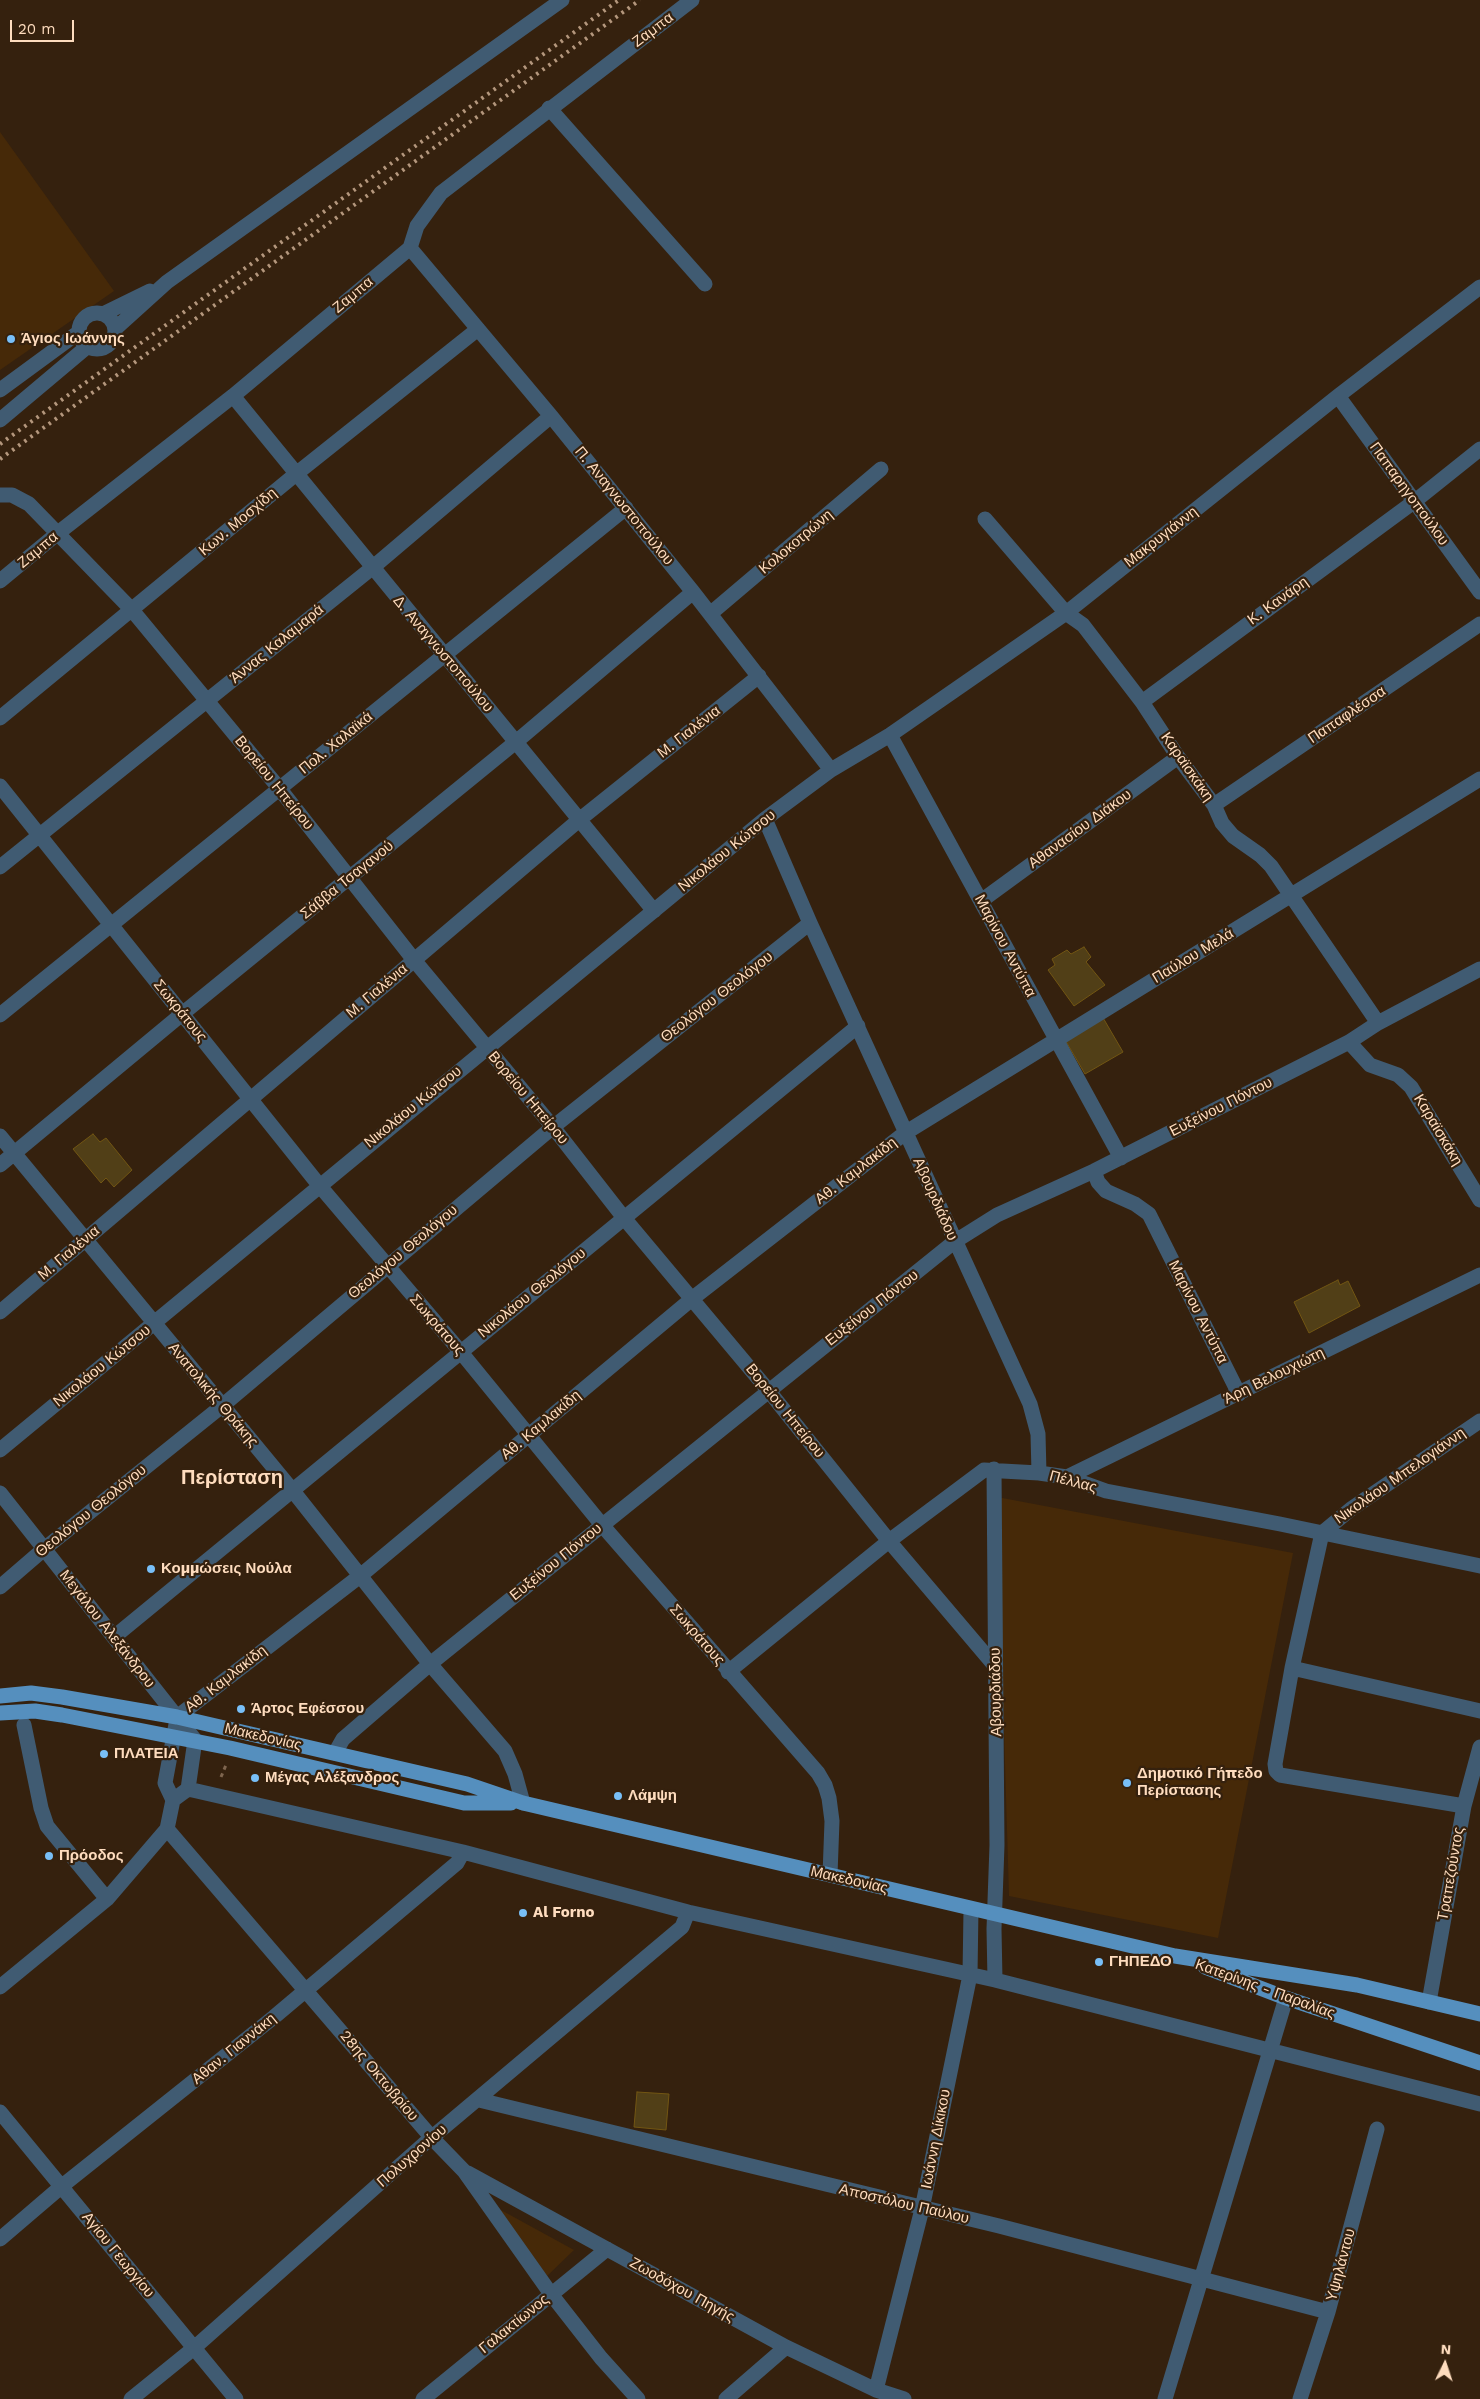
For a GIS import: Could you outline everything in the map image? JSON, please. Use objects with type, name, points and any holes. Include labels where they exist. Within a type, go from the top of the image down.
[{"type":"main road","name":"Μακεδονίας","points":[[0,1696],[32,1693],[177,1717],[467,1784],[523,1803],[1175,1956]]},
{"type":"main road","name":"Μακεδονίας","points":[[0,1713],[35,1711],[195,1740],[464,1804],[523,1803]]},
{"type":"main road","name":"Κατερίνης - Παραλίας","points":[[1175,1956],[1357,1985],[1480,2014]]},
{"type":"main road","name":"Κατερίνης - Παραλίας","points":[[1175,1956],[1286,1998],[1480,2063]]},
{"type":"street","points":[[167,282],[103,314],[91,314],[86,317],[82,321],[79,332],[82,340],[88,346],[99,349],[109,344],[115,329],[167,282],[562,0]]},
{"type":"street","name":"Ζαμπα","points":[[0,581],[58,533],[233,396],[410,248],[417,226],[441,193],[549,108],[692,0]]},
{"type":"street","points":[[549,108],[705,284]]},
{"type":"street","name":"Π. Αναγνωστοπούλου","points":[[410,248],[626,508],[760,676],[831,770]]},
{"type":"street","name":"Μακρυγιάννη","points":[[831,770],[890,735],[1066,613],[1338,396],[1480,287]]},
{"type":"street","points":[[103,314],[111,320],[115,329]]},
{"type":"street","name":"Κων. Μοσχίδη","points":[[0,718],[296,474],[478,329]]},
{"type":"street","points":[[0,390],[79,332]]},
{"type":"street","points":[[0,420],[88,346]]},
{"type":"street","name":"Δ. Αναγνωστοπούλου","points":[[233,396],[444,656],[517,741],[654,911]]},
{"type":"street","name":"Παπαρηγοπούλου","points":[[1338,396],[1480,592]]},
{"type":"street","name":"Άννας Καλαμαρά","points":[[0,867],[372,568],[550,416]]},
{"type":"street","name":"Κ. Κανάρη","points":[[1142,702],[1415,501],[1480,449]]},
{"type":"street","name":"Κολοκοτρώνη","points":[[710,614],[881,469]]},
{"type":"street","name":"Βορείου Ηπείρου","points":[[0,495],[12,495],[21,498],[58,533],[132,610],[279,788],[414,960],[552,1127],[624,1218],[693,1298],[889,1541],[995,1666]]},
{"type":"street","name":"Πολ. Χαλαϊκά","points":[[0,1015],[626,508]]},
{"type":"street","name":"Καραϊσκάκη","points":[[985,519],[1066,613],[1083,625],[1142,702],[1178,757],[1214,805],[1222,823],[1233,836],[1260,855],[1271,866],[1378,1023]]},
{"type":"street","name":"Σάββα Τσαγανού","points":[[0,1166],[182,1014],[517,741],[693,592]]},
{"type":"street","name":"Παπαφλέσσα","points":[[1214,805],[1480,624]]},
{"type":"street","name":"Μ. Γιαλένια","points":[[0,1312],[250,1097],[579,820],[760,676]]},
{"type":"street","name":"Μαρίνου Αντύπα","points":[[890,735],[1121,1158]]},
{"type":"street","name":"Αθανασίου Διάκου","points":[[981,902],[1178,757]]},
{"type":"street","name":"Νικολάου Κώτσου","points":[[0,1450],[765,819],[831,770]]},
{"type":"street","name":"Παύλου Μελά","points":[[905,1133],[1480,779]]},
{"type":"street","name":"Σωκράτους","points":[[0,786],[386,1266],[460,1351],[602,1525],[728,1672],[818,1773],[825,1785],[832,1822],[830,1875]]},
{"type":"street","name":"Αβουρδιάδου","points":[[765,819],[954,1242],[1030,1404],[1038,1434],[1039,1473]]},
{"type":"street","name":"Θεολόγου Θεολόγου","points":[[0,1587],[44,1548],[222,1406],[552,1127],[810,923]]},
{"type":"street","name":"Ευξείνου Πόντου","points":[[335,1753],[343,1739],[430,1664],[954,1242],[997,1215],[1121,1158],[1348,1042],[1378,1023],[1480,969]]},
{"type":"street","name":"Νικολάου Θεολόγου","points":[[114,1637],[293,1492],[460,1351],[858,1026]]},
{"type":"street","name":"Καραϊσκάκη","points":[[1348,1042],[1370,1065],[1398,1075],[1411,1086],[1480,1200]]},
{"type":"street","name":"Αθ. Καμλακίδη","points":[[177,1717],[360,1576],[693,1298],[905,1133]]},
{"type":"street","name":"Ανατολικής Θράκης","points":[[0,1136],[293,1492],[430,1664],[504,1752],[514,1774],[523,1803]]},
{"type":"street","name":"Μαρίνου Αντύπα","points":[[1094,1171],[1098,1182],[1106,1191],[1135,1204],[1149,1214],[1239,1394]]},
{"type":"street","name":"Άρη Βελουχιώτη","points":[[1067,1477],[1480,1274]]},
{"type":"street","name":"Νικολάου Μπελογιάννη","points":[[1322,1533],[1351,1508],[1480,1421]]},
{"type":"street","name":"Αβουρδιάδου","points":[[994,1469],[997,1845],[994,1914],[995,1980]]},
{"type":"street","name":"Πέλλας","points":[[728,1672],[889,1541],[984,1470],[994,1469],[1067,1477],[1106,1491],[1480,1566]]},
{"type":"street","name":"Μεγάλου Αλεξάνδρου","points":[[0,1493],[195,1740]]},
{"type":"street","points":[[1322,1533],[1292,1668],[1275,1764],[1276,1771],[1280,1775],[1464,1806]]},
{"type":"street","points":[[1292,1668],[1480,1711]]},
{"type":"street","points":[[173,1800],[165,1783],[177,1717]]},
{"type":"street","points":[[24,1725],[41,1808],[47,1826],[107,1899]]},
{"type":"street","points":[[0,1987],[107,1899],[167,1830],[173,1800],[189,1784],[195,1740]]},
{"type":"street","name":"Τραπεζούντος","points":[[1429,2002],[1464,1806],[1480,1747]]},
{"type":"street","points":[[189,1784],[463,1852],[688,1912],[995,1980],[1480,2104]]},
{"type":"street","name":"28ης Οκτωβρίου","points":[[167,1830],[306,1989],[432,2138],[464,2171],[551,2294],[601,2358],[638,2399]]},
{"type":"street","name":"Αθαν. Γιαννάκη","points":[[0,2239],[62,2186],[267,2023],[457,1863],[463,1852]]},
{"type":"street","name":"Ιωάννη Δίκικου","points":[[876,2390],[922,2209],[970,1975],[972,1908]]},
{"type":"street","name":"Πολυχρονίου","points":[[132,2399],[194,2348],[432,2138],[682,1927],[688,1912]]},
{"type":"street","points":[[1165,2399],[1286,1998]]},
{"type":"street","name":"Αποστόλου Παύλου","points":[[478,2100],[1202,2278],[1328,2312]]},
{"type":"street","name":"Αγίου Γεωργίου","points":[[0,2112],[236,2399]]},
{"type":"street","name":"Υψηλάντου","points":[[1300,2399],[1328,2312],[1377,2130]]},
{"type":"street","name":"Ζωοδόχου Πηγής","points":[[464,2171],[786,2347],[876,2390],[904,2399]]},
{"type":"street","name":"Γαλακτίωνος","points":[[423,2399],[607,2249]]},
{"type":"street","points":[[726,2399],[786,2347]]},
{"type":"path","points":[[189,1784],[210,1784],[224,1776],[230,1748]]},
{"type":"shaded area","points":[[0,132],[114,291],[0,370]]},
{"type":"shaded area","name":"Δημοτικό Γήπεδο Περίστασης","points":[[997,1497],[1293,1553],[1218,1938],[1009,1896]]},
{"type":"shaded area","points":[[490,2204],[574,2250],[546,2277]]},
{"type":"building","points":[[1084,947],[1091,957],[1086,962],[1105,985],[1074,1006],[1048,970],[1055,965],[1052,959],[1067,950],[1071,954]]},
{"type":"building","points":[[1102,1016],[1123,1052],[1085,1074],[1064,1038]]},
{"type":"building","points":[[93,1134],[100,1142],[106,1138],[132,1170],[114,1187],[106,1178],[101,1183],[73,1149]]},
{"type":"building","points":[[1338,1280],[1340,1285],[1348,1281],[1360,1306],[1309,1333],[1294,1302]]},
{"type":"building","points":[[637,2092],[669,2094],[666,2130],[634,2127]]},
{"type":"railway","points":[[0,444],[619,0]]},
{"type":"railway","points":[[0,459],[640,0]]},
{"type":"place","name":"Άγιος Ιωάννης","points":[[11,339]]},
{"type":"place","name":"Κομμώσεις Νούλα","points":[[151,1569]]},
{"type":"place","name":"Άρτος Εφέσσου","points":[[241,1709]]},
{"type":"place","name":"ΠΛΑΤΕΙΑ","points":[[104,1754]]},
{"type":"place","name":"Μέγας Αλέξανδρος","points":[[255,1778]]},
{"type":"place","name":"Δημοτικό Γήπεδο Περίστασης","points":[[1127,1783]]},
{"type":"place","name":"Λάμψη","points":[[618,1796]]},
{"type":"place","name":"Πρόοδος","points":[[49,1856]]},
{"type":"place","name":"Al Forno","points":[[523,1913]]},
{"type":"place","name":"ΓΗΠΕΔΟ","points":[[1099,1962]]},
{"type":"district","name":"Περίσταση","points":[[232,1478]]}]
